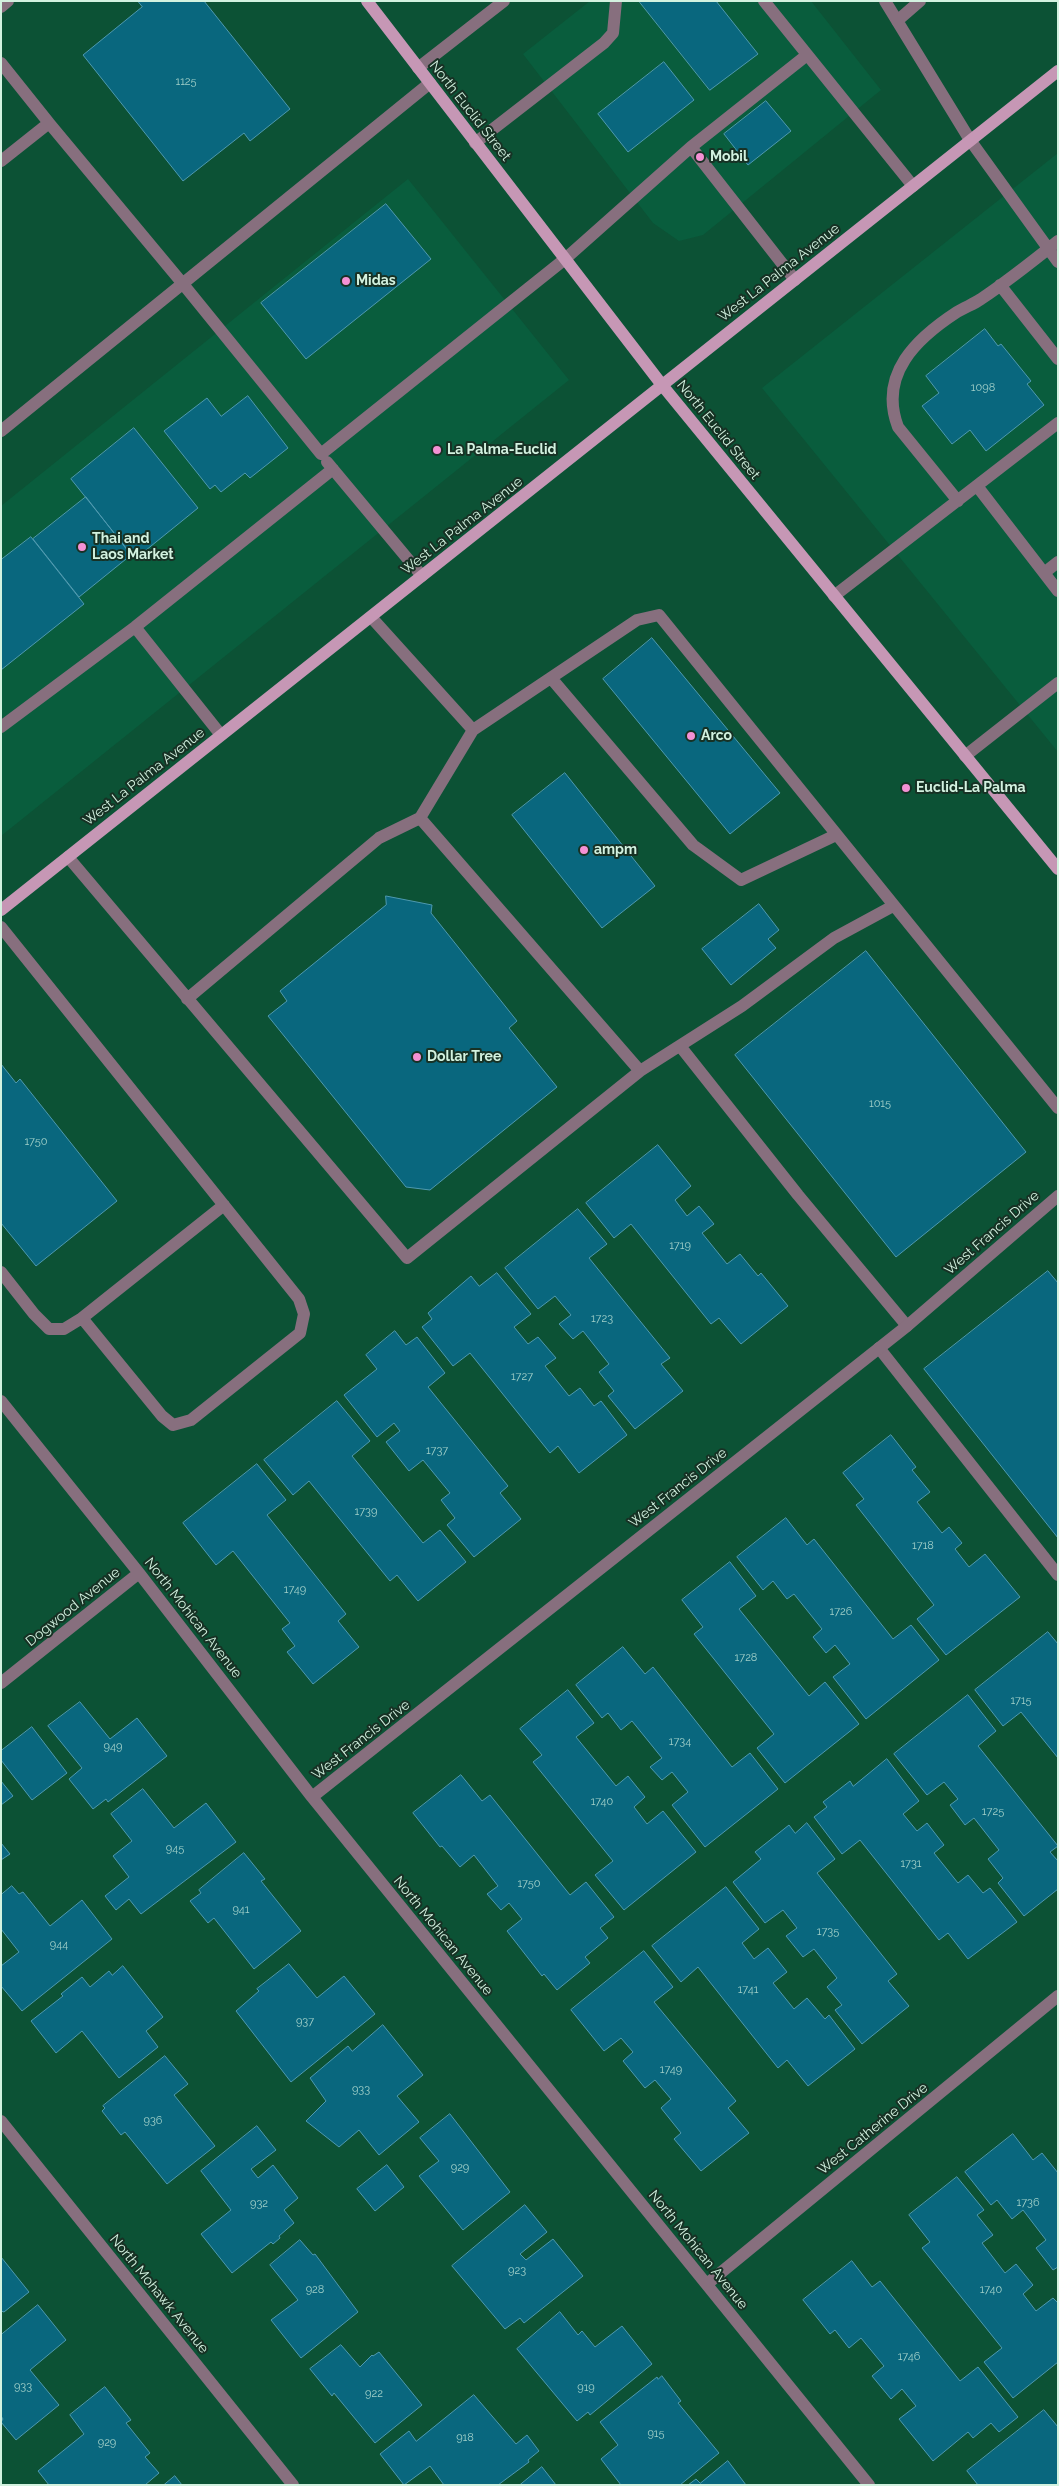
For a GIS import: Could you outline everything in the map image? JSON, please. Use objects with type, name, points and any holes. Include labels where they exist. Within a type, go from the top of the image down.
[{"type":"main road","name":"North Euclid Street","points":[[367,1],[662,385],[965,756],[1056,864]]},
{"type":"main road","name":"West La Palma Avenue","points":[[1,910],[1058,71]]},
{"type":"street","points":[[418,68],[504,1]]},
{"type":"street","points":[[475,142],[604,43],[612,33],[616,1]]},
{"type":"street","points":[[764,1],[913,186]]},
{"type":"street","points":[[885,1],[970,140],[1053,245],[1058,262]]},
{"type":"street","points":[[897,21],[920,1]]},
{"type":"street","points":[[321,454],[565,259],[691,147],[807,55]]},
{"type":"street","points":[[1,63],[49,124],[183,284],[422,576]]},
{"type":"street","points":[[1,431],[430,83]]},
{"type":"street","points":[[1,161],[49,124]]},
{"type":"street","points":[[691,147],[795,280]]},
{"type":"street","points":[[958,501],[898,427],[893,414],[896,376],[902,362],[917,343],[958,312],[1000,286],[1053,245]]},
{"type":"street","points":[[1000,286],[1058,359]]},
{"type":"street","points":[[834,596],[1058,423]]},
{"type":"street","points":[[1,727],[135,627],[333,468]]},
{"type":"street","points":[[977,486],[1058,591]]},
{"type":"street","points":[[1044,574],[1058,562]]},
{"type":"street","points":[[187,999],[379,838],[420,818],[473,730],[637,620],[660,615],[1058,1108]]},
{"type":"street","points":[[371,617],[473,730]]},
{"type":"street","points":[[135,627],[222,735]]},
{"type":"street","points":[[551,678],[693,845],[741,880],[836,835]]},
{"type":"street","points":[[965,756],[1058,683]]},
{"type":"street","points":[[420,818],[640,1070]]},
{"type":"street","points":[[68,857],[407,1258],[640,1070],[742,1006],[834,938],[893,906]]},
{"type":"street","points":[[1,927],[299,1300],[304,1314],[300,1333],[192,1420],[173,1425],[162,1416],[82,1318]]},
{"type":"street","points":[[680,1046],[798,1194],[908,1326]]},
{"type":"street","name":"West Francis Drive","points":[[312,1798],[908,1326],[1057,1197]]},
{"type":"street","points":[[1,1272],[49,1329],[64,1329],[82,1318],[224,1205]]},
{"type":"street","points":[[879,1348],[1058,1575]]},
{"type":"street","name":"North Mohican Avenue","points":[[1,1401],[139,1573],[312,1798],[869,2485]]},
{"type":"street","name":"Dogwood Avenue","points":[[1,1683],[139,1573]]},
{"type":"street","name":"West Catherine Drive","points":[[707,2284],[1058,1996]]},
{"type":"street","name":"North Mohawk Avenue","points":[[1,2121],[293,2485]]},
{"type":"shaded area","name":"Mobil","points":[[590,1],[811,1],[881,90],[703,235],[679,241],[653,223],[523,54]]},
{"type":"shaded area","points":[[1058,153],[1058,752],[762,388]]},
{"type":"shaded area","points":[[408,179],[569,380],[1,836],[1,506]]},
{"type":"building","points":[[138,1],[204,1],[290,109],[250,141],[244,133],[183,181],[83,55],[142,7]]},
{"type":"building","points":[[639,1],[716,1],[758,54],[710,90]]},
{"type":"building","points":[[664,62],[694,100],[628,152],[598,114]]},
{"type":"building","points":[[766,101],[791,131],[748,165],[724,134]]},
{"type":"building","name":"Midas","points":[[386,204],[431,259],[306,359],[261,303]]},
{"type":"building","points":[[985,329],[998,346],[1001,344],[1031,381],[1027,384],[1044,405],[986,451],[970,430],[952,444],[922,406],[939,393],[926,376]]},
{"type":"building","points":[[248,396],[288,448],[250,478],[245,473],[221,492],[215,485],[210,489],[164,431],[207,398],[221,416]]},
{"type":"building","points":[[134,428],[198,508],[135,559],[71,479]]},
{"type":"building","name":"Thai and Laos Market","points":[[86,497],[131,555],[79,597],[33,539]]},
{"type":"building","points":[[31,537],[84,604],[1,670],[1,560]]},
{"type":"building","name":"Arco","points":[[652,638],[780,793],[730,834],[603,679]]},
{"type":"building","name":"ampm","points":[[565,773],[655,886],[602,928],[512,815]]},
{"type":"building","name":"Dollar Tree","points":[[386,896],[432,905],[431,913],[517,1021],[509,1028],[557,1087],[430,1190],[406,1187],[268,1016],[287,1001],[280,991],[386,905]]},
{"type":"building","points":[[759,904],[779,930],[768,939],[776,948],[731,985],[702,949]]},
{"type":"building","points":[[866,951],[1026,1152],[896,1257],[735,1055]]},
{"type":"building","points":[[1,1064],[16,1083],[20,1079],[117,1201],[36,1266],[1,1223]]},
{"type":"building","points":[[658,1145],[691,1186],[675,1200],[687,1216],[699,1206],[714,1224],[702,1233],[727,1264],[740,1254],[758,1276],[761,1273],[788,1306],[741,1344],[719,1318],[711,1324],[631,1224],[614,1238],[586,1203]]},
{"type":"building","points":[[578,1209],[607,1244],[589,1258],[670,1358],[661,1364],[683,1391],[635,1429],[608,1396],[614,1391],[599,1372],[609,1364],[583,1331],[573,1339],[559,1324],[571,1315],[555,1296],[538,1309],[505,1268]]},
{"type":"building","points":[[1048,1271],[1058,1283],[1058,1538],[924,1369]]},
{"type":"building","points":[[497,1273],[531,1314],[514,1327],[528,1344],[538,1337],[556,1358],[545,1366],[569,1396],[580,1388],[594,1406],[601,1401],[627,1435],[579,1473],[558,1446],[550,1453],[470,1353],[453,1366],[422,1327],[432,1319],[428,1313],[471,1276],[479,1286]]},
{"type":"building","points":[[395,1331],[406,1345],[417,1337],[445,1373],[428,1387],[508,1486],[500,1493],[521,1519],[474,1557],[447,1525],[455,1518],[441,1500],[450,1493],[423,1460],[409,1471],[386,1442],[400,1431],[394,1423],[377,1437],[344,1395],[377,1369],[366,1355]]},
{"type":"building","points":[[337,1401],[370,1441],[352,1456],[423,1543],[440,1530],[466,1562],[418,1601],[397,1575],[390,1581],[309,1481],[293,1495],[264,1460]]},
{"type":"building","points":[[891,1435],[916,1467],[912,1470],[930,1492],[917,1502],[942,1533],[949,1527],[962,1543],[955,1549],[969,1567],[985,1554],[1020,1597],[946,1655],[917,1619],[934,1605],[856,1505],[864,1499],[843,1473]]},
{"type":"building","points":[[257,1464],[286,1500],[267,1515],[346,1614],[338,1621],[359,1647],[313,1684],[287,1652],[295,1646],[282,1629],[290,1623],[233,1551],[216,1565],[183,1523]]},
{"type":"building","points":[[786,1518],[807,1545],[814,1539],[893,1639],[911,1625],[939,1660],[866,1719],[833,1677],[850,1664],[835,1645],[826,1653],[813,1637],[822,1629],[794,1594],[787,1599],[773,1581],[763,1590],[737,1557]]},
{"type":"building","points":[[730,1562],[756,1596],[739,1609],[809,1696],[825,1682],[859,1724],[785,1783],[757,1748],[774,1734],[694,1634],[703,1627],[682,1600]]},
{"type":"building","points":[[1048,1632],[1058,1644],[1058,1758],[1021,1712],[1003,1726],[975,1690]]},
{"type":"building","points":[[623,1647],[645,1674],[653,1667],[732,1767],[750,1753],[778,1789],[705,1847],[672,1805],[688,1792],[672,1772],[662,1780],[650,1767],[662,1758],[632,1721],[621,1730],[608,1713],[602,1718],[576,1685]]},
{"type":"building","points":[[568,1690],[594,1723],[576,1737],[616,1786],[628,1776],[645,1797],[634,1807],[647,1824],[663,1811],[696,1852],[624,1910],[595,1875],[613,1861],[533,1762],[542,1755],[520,1729]]},
{"type":"building","points":[[968,1695],[996,1731],[978,1746],[1058,1846],[1050,1852],[1058,1861],[1058,1889],[1024,1916],[998,1883],[1003,1878],[988,1859],[999,1850],[974,1818],[965,1825],[950,1805],[958,1799],[944,1782],[927,1795],[894,1754]]},
{"type":"building","points":[[80,1702],[110,1739],[137,1718],[167,1756],[108,1802],[106,1799],[93,1809],[69,1779],[82,1768],[48,1726]]},
{"type":"building","points":[[32,1727],[67,1773],[32,1800],[1,1760],[1,1751]]},
{"type":"building","points":[[887,1759],[919,1801],[903,1814],[917,1831],[927,1823],[944,1845],[934,1853],[958,1883],[968,1875],[983,1893],[990,1888],[1017,1922],[968,1959],[948,1933],[939,1940],[860,1840],[842,1854],[814,1817],[827,1807],[823,1802],[850,1781],[853,1786]]},
{"type":"building","points":[[461,1775],[482,1801],[490,1795],[570,1895],[586,1882],[614,1917],[600,1928],[608,1938],[585,1957],[590,1963],[557,1990],[544,1974],[542,1976],[507,1931],[522,1919],[509,1903],[501,1910],[487,1894],[498,1886],[474,1855],[460,1867],[442,1846],[440,1847],[413,1813]]},
{"type":"building","points":[[1,1781],[13,1796],[1,1805]]},
{"type":"building","points":[[143,1789],[174,1828],[206,1803],[236,1842],[141,1914],[129,1899],[116,1910],[105,1896],[129,1877],[113,1856],[132,1841],[111,1814]]},
{"type":"building","points":[[807,1823],[835,1859],[817,1873],[897,1974],[888,1981],[909,2006],[862,2044],[835,2010],[842,2005],[827,1987],[837,1978],[814,1949],[803,1957],[786,1936],[797,1928],[783,1910],[765,1923],[733,1882],[761,1859],[755,1852],[789,1825],[795,1833]]},
{"type":"building","points":[[1,1843],[10,1854],[1,1860]]},
{"type":"building","points":[[244,1853],[265,1879],[261,1881],[301,1931],[254,1969],[214,1918],[208,1923],[190,1901],[201,1893],[199,1890]]},
{"type":"building","points":[[12,1886],[19,1894],[23,1892],[50,1926],[82,1900],[112,1939],[22,2011],[1,1986],[1,1966],[19,1952],[1,1929],[1,1895]]},
{"type":"building","points":[[726,1887],[759,1929],[742,1943],[754,1959],[768,1948],[787,1972],[773,1983],[794,2009],[807,1998],[825,2019],[829,2015],[855,2049],[808,2086],[787,2060],[778,2068],[698,1967],[681,1982],[652,1946]]},
{"type":"building","points":[[644,1951],[673,1987],[654,2002],[736,2101],[728,2108],[749,2133],[701,2171],[674,2139],[681,2133],[661,2108],[671,2099],[655,2080],[645,2088],[623,2061],[633,2052],[621,2038],[604,2051],[571,2010]]},
{"type":"building","points":[[289,1964],[317,1998],[344,1976],[375,2014],[291,2082],[236,2011],[259,1991],[257,1989]]},
{"type":"building","points":[[123,1966],[163,2017],[146,2031],[158,2047],[119,2078],[82,2031],[56,2053],[31,2021],[63,1996],[61,1994],[82,1977],[90,1987],[109,1971],[112,1975]]},
{"type":"building","points":[[383,2025],[423,2075],[397,2096],[419,2122],[379,2155],[359,2130],[339,2147],[306,2121],[326,2101],[310,2078],[348,2046],[352,2051]]},
{"type":"building","points":[[165,2056],[188,2084],[174,2095],[215,2146],[167,2184],[125,2132],[121,2135],[102,2111],[105,2108],[103,2106]]},
{"type":"building","points":[[450,2114],[510,2192],[463,2230],[419,2176],[439,2161],[420,2138]]},
{"type":"building","points":[[257,2126],[276,2150],[251,2169],[258,2178],[273,2165],[298,2198],[284,2210],[294,2223],[273,2244],[271,2242],[232,2273],[201,2234],[231,2210],[201,2171]]},
{"type":"building","points":[[1013,2134],[1033,2160],[1042,2153],[1058,2173],[1058,2267],[1053,2270],[1036,2248],[1046,2240],[1023,2210],[1012,2219],[997,2200],[991,2205],[965,2172]]},
{"type":"building","points":[[387,2165],[404,2187],[375,2211],[357,2189]]},
{"type":"building","points":[[957,2177],[984,2210],[977,2215],[993,2235],[982,2243],[1005,2273],[1016,2264],[1033,2285],[1023,2294],[1036,2311],[1053,2298],[1058,2303],[1058,2362],[1013,2398],[984,2362],[1002,2348],[922,2248],[930,2242],[909,2215]]},
{"type":"building","points":[[525,2205],[547,2232],[520,2254],[526,2260],[553,2239],[583,2276],[524,2323],[520,2318],[505,2329],[452,2266]]},
{"type":"building","points":[[300,2240],[313,2255],[315,2254],[358,2312],[301,2358],[271,2320],[298,2300],[270,2265]]},
{"type":"building","points":[[1,2257],[29,2292],[4,2312],[1,2311]]},
{"type":"building","points":[[852,2261],[872,2287],[880,2281],[960,2381],[978,2367],[1018,2417],[999,2432],[991,2423],[973,2438],[968,2432],[933,2461],[899,2419],[916,2406],[902,2389],[891,2399],[872,2376],[884,2366],[861,2338],[849,2348],[835,2330],[830,2334],[803,2300]]},
{"type":"building","points":[[38,2305],[66,2340],[30,2370],[59,2405],[16,2440],[1,2422],[3,2419],[1,2416],[1,2335]]},
{"type":"building","points":[[560,2312],[578,2335],[582,2331],[595,2347],[622,2326],[652,2364],[590,2415],[588,2412],[577,2421],[517,2349]]},
{"type":"building","points":[[341,2345],[360,2367],[372,2355],[379,2352],[422,2405],[375,2443],[334,2393],[332,2396],[310,2369]]},
{"type":"building","points":[[662,2376],[681,2401],[678,2403],[719,2453],[680,2485],[621,2485],[601,2459],[618,2445],[600,2422],[657,2377],[658,2379]]},
{"type":"building","points":[[105,2387],[131,2420],[126,2423],[150,2453],[145,2457],[159,2473],[145,2485],[49,2485],[38,2471],[84,2434],[70,2415]]},
{"type":"building","points":[[474,2395],[516,2444],[527,2435],[539,2451],[528,2460],[529,2462],[498,2485],[444,2485],[430,2466],[404,2485],[380,2454],[409,2431],[416,2441]]},
{"type":"building","points":[[1044,2410],[1058,2427],[1058,2485],[978,2485],[967,2471]]},
{"type":"building","points":[[728,2461],[746,2485],[688,2485],[696,2479],[700,2483]]},
{"type":"building","points":[[542,2467],[556,2485],[520,2485]]},
{"type":"building","points":[[175,2476],[182,2485],[164,2485]]},
{"type":"place","name":"Mobil","points":[[700,157]]},
{"type":"place","name":"Midas","points":[[346,281]]},
{"type":"place","name":"La Palma-Euclid","points":[[437,450]]},
{"type":"place","name":"Thai and Laos Market","points":[[82,547]]},
{"type":"place","name":"Arco","points":[[691,736]]},
{"type":"place","name":"Euclid-La Palma","points":[[906,788]]},
{"type":"place","name":"ampm","points":[[584,850]]},
{"type":"place","name":"Dollar Tree","points":[[417,1057]]}]
